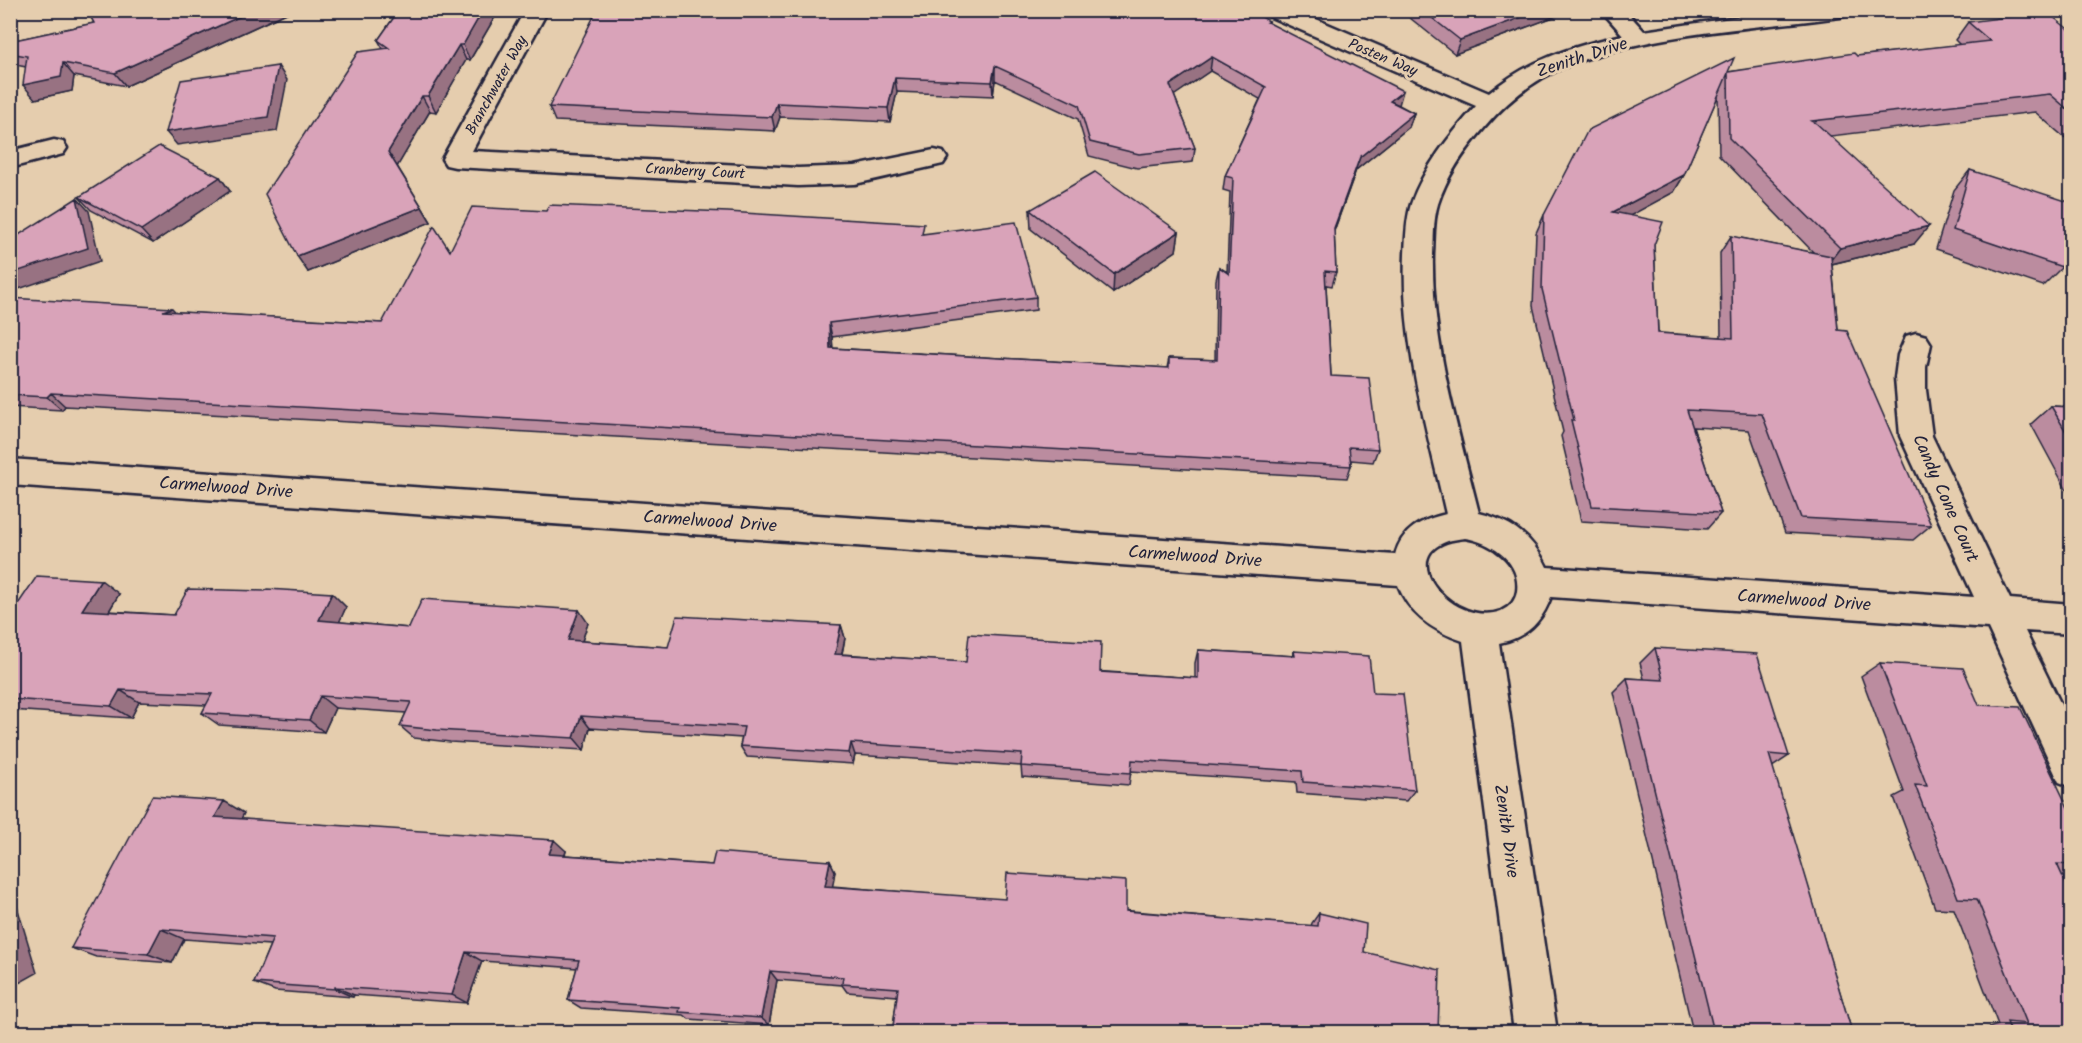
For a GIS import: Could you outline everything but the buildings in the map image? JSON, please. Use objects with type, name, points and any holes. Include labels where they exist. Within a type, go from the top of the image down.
[{"type":"street","name":"Branchwater Way","points":[[454,159],[537,10]]},
{"type":"street","name":"Posten Way","points":[[1274,10],[1491,103]]},
{"type":"street","points":[[1612,10],[1640,39]]},
{"type":"street","name":"Zenith Drive","points":[[1466,524],[1426,358],[1419,283],[1424,206],[1449,154],[1491,103],[1525,75],[1579,54],[1640,39],[1840,10]]},
{"type":"street","points":[[10,160],[54,148]]},
{"type":"street","name":"Cranberry Court","points":[[454,159],[798,177],[855,175],[934,158]]},
{"type":"street","name":"Candy Cone Court","points":[[1916,344],[1910,364],[1911,410],[1916,436],[2072,769]]},
{"type":"street","name":"Carmelwood Drive","points":[[10,472],[1410,571]]},
{"type":"street","points":[[1466,524],[1485,528],[1503,536],[1519,549],[1530,564],[1536,581],[1535,597],[1528,611],[1516,622],[1498,628],[1479,629],[1456,623],[1436,612],[1420,596],[1410,571],[1409,560],[1415,544],[1428,532],[1445,525],[1466,524]]},
{"type":"street","name":"Carmelwood Drive","points":[[1536,581],[2072,619]]},
{"type":"street","name":"Zenith Drive","points":[[1479,629],[1534,1032]]}]
